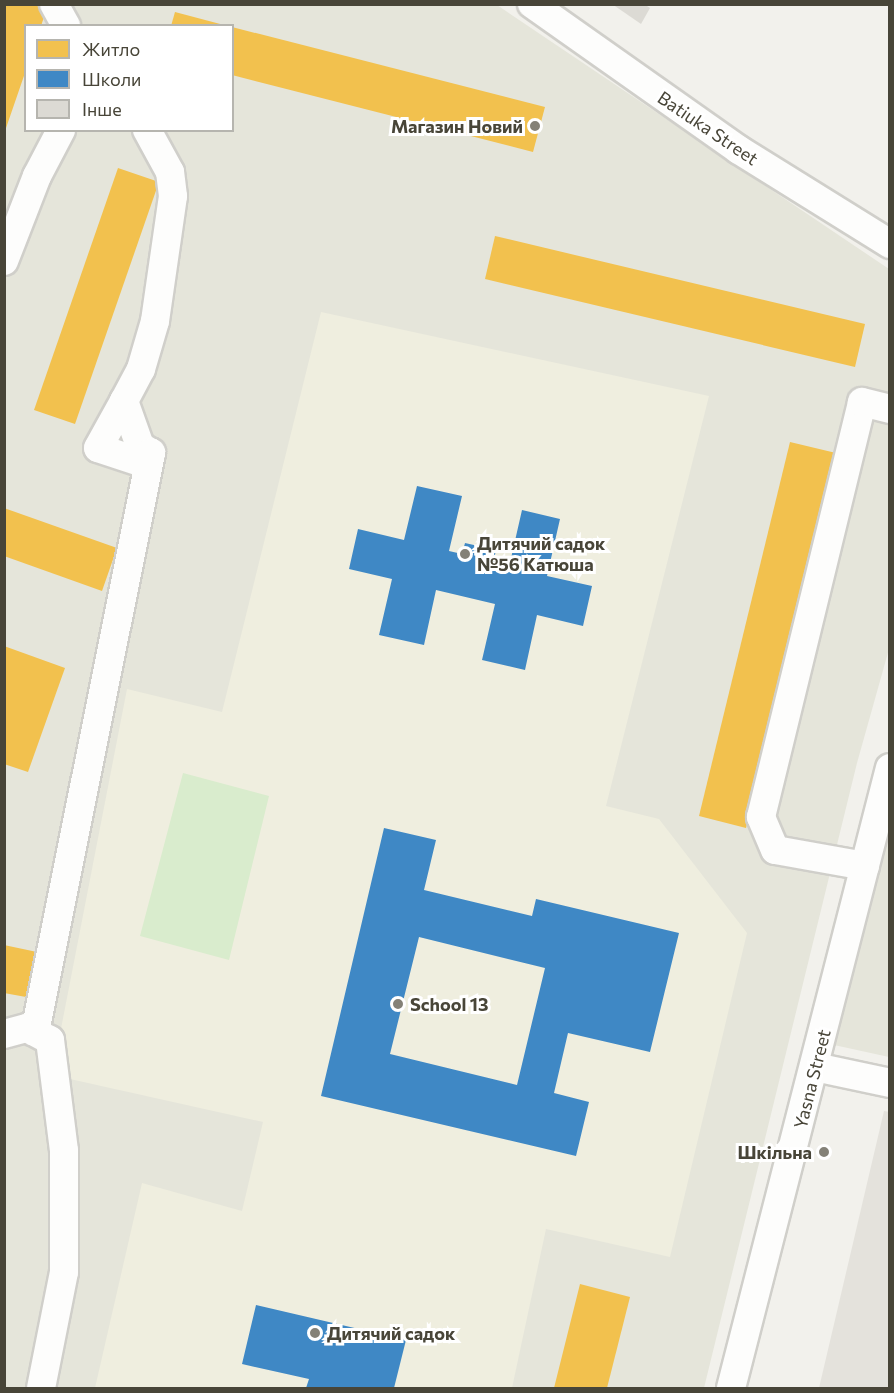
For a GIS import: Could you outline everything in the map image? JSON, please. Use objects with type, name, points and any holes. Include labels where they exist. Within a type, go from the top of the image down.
[{"type":"street","points":[[54,4],[65,24]]},
{"type":"street","name":"Batiuka Street","points":[[532,4],[739,150],[890,244]]},
{"type":"street","points":[[4,261],[38,176],[59,132]]},
{"type":"street","points":[[148,132],[170,171],[173,196],[155,321],[141,369],[98,448],[140,462],[151,453]]},
{"type":"street","points":[[124,401],[140,446],[151,453]]},
{"type":"street","points":[[865,867],[775,850],[760,817],[862,402],[890,409]]},
{"type":"street","points":[[35,1032],[151,453]]},
{"type":"street","name":"Yasna Street","points":[[731,1389],[889,770]]},
{"type":"street","points":[[4,1034],[27,1028],[50,1040],[64,1151],[64,1272],[41,1389]]},
{"type":"street","points":[[815,1067],[890,1083]]},
{"type":"shaded area","points":[[5,5],[497,5],[889,269],[889,649],[857,763],[704,1388],[5,1388]]},
{"type":"shaded area","points":[[321,312],[709,396],[606,806],[659,819],[747,933],[670,1257],[546,1229],[512,1388],[95,1388],[142,1183],[242,1211],[263,1122],[52,1075],[127,689],[222,712]]},
{"type":"shaded area","points":[[887,796],[890,796],[889,1057],[834,1045]]},
{"type":"shaded area","points":[[884,1111],[890,1112],[889,1388],[819,1388]]},
{"type":"green space","points":[[183,773],[269,796],[229,960],[140,936]]},
{"type":"building: Житло","points":[[4,4],[48,5],[42,24],[24,24],[24,76],[5,131]]},
{"type":"building: Житло","points":[[175,12],[220,24],[172,24]]},
{"type":"building: Житло","points":[[234,28],[545,107],[533,152],[234,76]]},
{"type":"building: Житло","points":[[118,168],[159,182],[75,424],[34,410]]},
{"type":"building: Житло","points":[[495,236],[865,324],[855,367],[485,279]]},
{"type":"building: Житло","points":[[790,442],[836,453],[746,828],[699,816]]},
{"type":"building: Житло","points":[[4,508],[117,548],[102,591],[4,556]]},
{"type":"building: Житло","points":[[4,646],[65,668],[28,772],[4,764]]},
{"type":"building: Житло","points":[[4,945],[37,952],[26,997],[4,993]]},
{"type":"building: Житло","points":[[580,1284],[630,1297],[607,1388],[554,1388]]},
{"type":"building: Школи","points":[[417,486],[462,496],[449,551],[462,554],[465,543],[496,550],[493,564],[509,567],[522,510],[560,519],[547,576],[592,586],[583,626],[537,615],[525,670],[482,660],[495,604],[436,590],[424,645],[379,635],[392,579],[349,569],[358,529],[404,540]]},
{"type":"building: Школи","points":[[384,828],[436,840],[424,890],[532,916],[536,899],[679,933],[650,1052],[568,1033],[554,1093],[589,1102],[576,1156],[321,1096]],"holes":[[[419,937],[545,968],[517,1085],[390,1054]]]},
{"type":"building: Школи","points":[[256,1305],[406,1340],[394,1388],[306,1388],[309,1379],[242,1364]]},
{"type":"building: Інше","points":[[612,4],[644,4],[650,8],[641,24]]},
{"type":"place","name":"Магазин Новий","points":[[535,126]]},
{"type":"place","name":"Дитячий садок №56 Катюша","points":[[465,554]]},
{"type":"place","name":"School 13","points":[[398,1004]]},
{"type":"place","name":"Шкільна","points":[[824,1152]]},
{"type":"place","name":"Дитячий садок","points":[[315,1333]]}]
